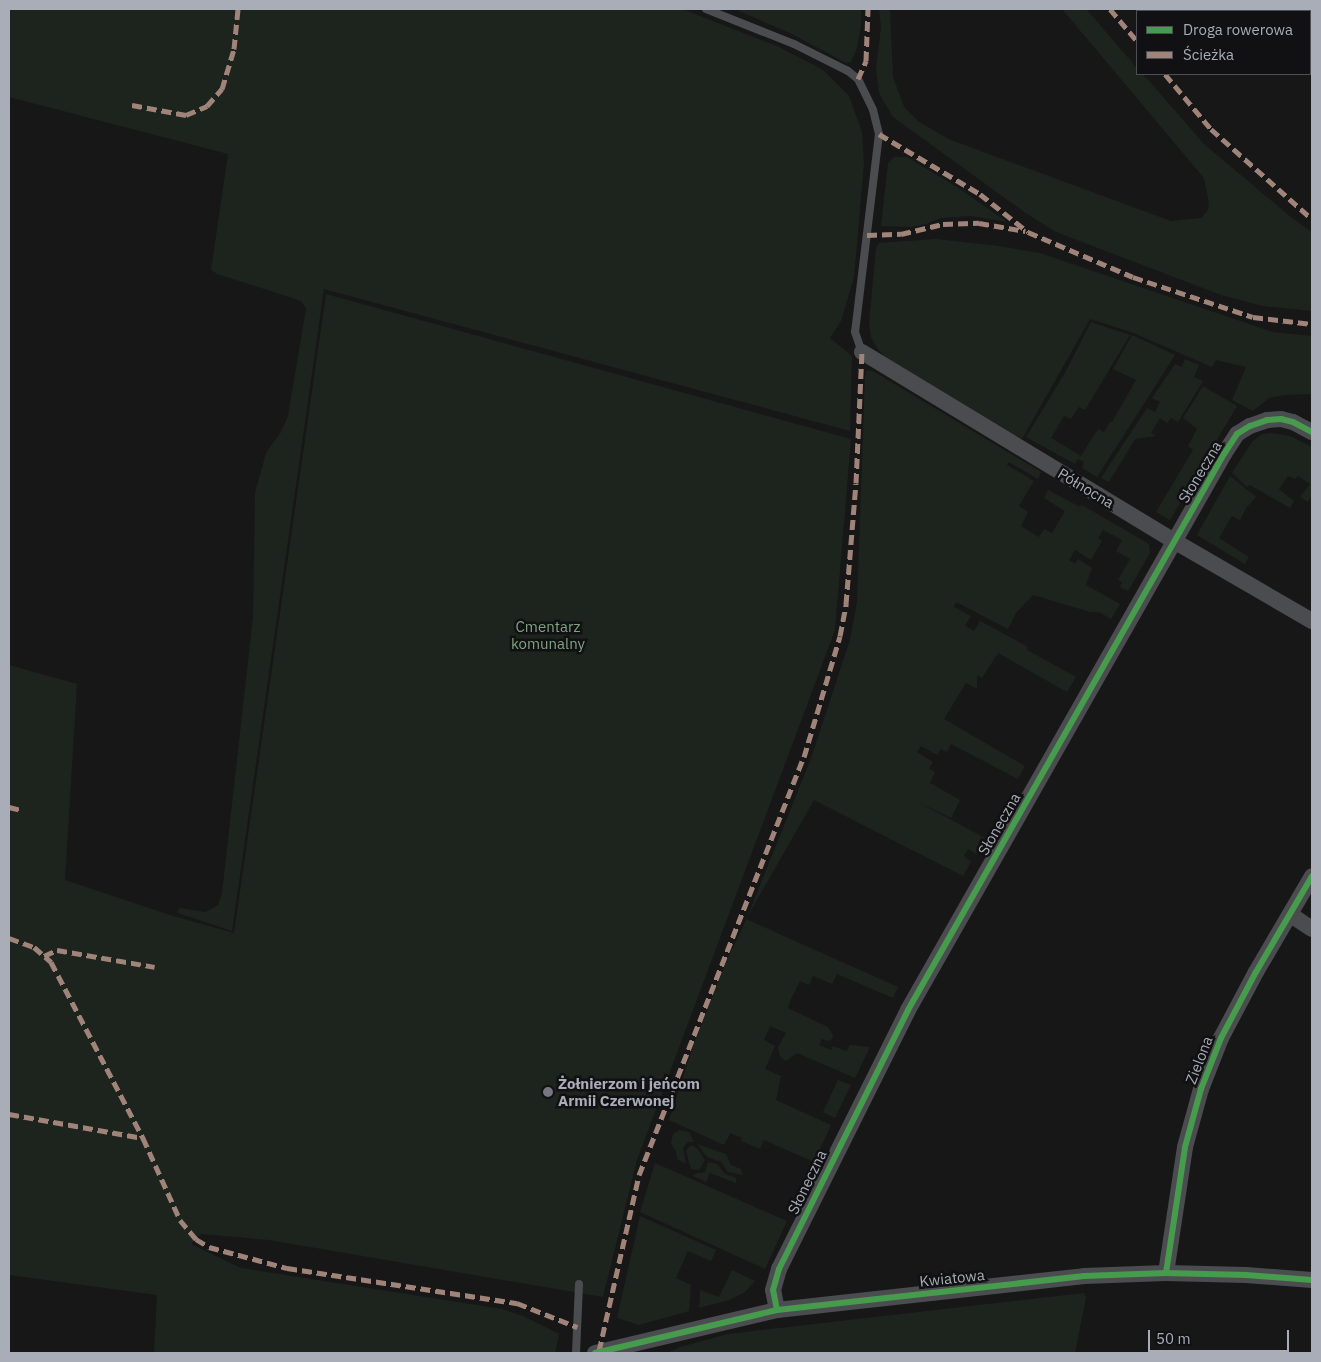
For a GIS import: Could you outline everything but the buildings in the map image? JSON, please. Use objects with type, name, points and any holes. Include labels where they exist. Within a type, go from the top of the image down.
[{"type":"street","name":"Północna","points":[[862,352],[1174,541],[1312,621]]},
{"type":"street","name":"Słoneczna","points":[[777,1310],[773,1290],[779,1269],[899,1026],[1174,541],[1238,434],[1250,426],[1267,420],[1281,419],[1293,422],[1312,432]]},
{"type":"street","name":"Zielona","points":[[1166,1273],[1185,1147],[1201,1089],[1220,1038],[1312,876]]},
{"type":"street","points":[[1291,915],[1312,929]]},
{"type":"street","name":"Kwiatowa","points":[[597,1352],[777,1310],[1084,1276],[1166,1273],[1246,1275],[1312,1280]]},
{"type":"lane","points":[[706,9],[794,44],[848,71],[858,80],[873,110],[879,134],[855,332],[862,352]]},
{"type":"lane","points":[[576,1353],[579,1284]]},
{"type":"green space","points":[[9,9],[682,9],[777,46],[823,70],[849,96],[862,132],[864,164],[854,277],[841,321],[830,338],[852,356],[850,431],[324,289],[232,931],[178,913],[179,908],[206,912],[218,905],[222,893],[253,617],[255,493],[266,453],[281,432],[288,416],[306,309],[302,302],[296,299],[217,274],[211,270],[228,154],[9,97]]},
{"type":"green space","points":[[739,9],[861,9],[861,25],[857,48],[851,62],[846,63],[792,34],[739,11]]},
{"type":"green space","points":[[879,9],[890,9],[893,77],[904,107],[918,121],[948,139],[1171,221],[1201,218],[1208,210],[1209,203],[1204,178],[1062,9],[1086,9],[1136,67],[1136,75],[1144,75],[1205,145],[1292,218],[1312,232],[1312,311],[1263,306],[1221,295],[1056,232],[1027,214],[893,117],[879,93],[876,69],[881,27]]},
{"type":"green space","points":[[894,157],[907,157],[957,187],[1007,222],[971,216],[941,218],[911,227],[881,226],[888,163]]},
{"type":"green space","points":[[936,239],[1040,253],[1273,332],[1312,336],[1312,394],[1285,395],[1269,398],[1253,411],[1232,400],[1246,367],[1216,360],[1212,367],[1131,332],[1090,319],[1022,439],[886,358],[877,348],[871,337],[869,324],[876,248],[879,243]]},
{"type":"green space","name":"Cmentarz komunalny","points":[[326,294],[851,439],[835,630],[637,1160],[603,1297],[269,1240],[201,1234],[191,1244],[241,1268],[502,1309],[523,1316],[559,1334],[555,1353],[154,1353],[157,1295],[9,1275],[9,665],[77,684],[65,880],[173,916],[234,933]]},
{"type":"green space","points":[[1091,322],[1130,335],[1085,410],[1079,407],[1071,419],[1064,416],[1051,438],[1081,456],[1098,429],[1104,432],[1110,422],[1112,422],[1136,380],[1113,369],[1132,335],[1175,355],[1097,477],[1082,468],[1084,462],[1078,459],[1075,464],[1026,437],[1066,371]]},
{"type":"green space","points":[[1185,359],[1199,365],[1194,377],[1203,381],[1178,422],[1171,418],[1167,423],[1160,418],[1151,433],[1156,436],[1135,439],[1109,482],[1101,478],[1147,408],[1155,412],[1160,402],[1152,398],[1175,364],[1182,367]]},
{"type":"green space","points":[[871,370],[1041,472],[1038,479],[1009,462],[1007,465],[1034,481],[1019,506],[1028,512],[1021,526],[1039,537],[1044,529],[1052,533],[1065,511],[1044,498],[1048,490],[1080,507],[1082,505],[1149,544],[1150,553],[1128,591],[1120,587],[1122,582],[1118,580],[1130,559],[1116,551],[1122,540],[1103,530],[1098,538],[1102,541],[1091,560],[1075,550],[1069,560],[1075,564],[1078,559],[1092,568],[1086,585],[1120,604],[1111,619],[1099,612],[1090,612],[1033,595],[1016,613],[1008,629],[956,602],[954,607],[971,616],[965,626],[974,631],[980,621],[1028,647],[1027,650],[1076,677],[1067,692],[998,653],[982,678],[977,675],[977,689],[966,683],[944,719],[1025,766],[1018,779],[951,744],[947,752],[941,749],[937,755],[921,746],[917,752],[933,762],[929,769],[935,772],[930,783],[960,800],[951,818],[916,801],[985,838],[976,854],[968,849],[964,856],[971,862],[963,876],[814,800],[747,917],[810,761],[850,640],[857,602],[865,377],[866,371]]},
{"type":"green space","points":[[1203,386],[1237,406],[1170,520],[1156,512],[1193,450],[1188,446],[1197,429],[1183,418]]},
{"type":"green space","points":[[1271,433],[1290,436],[1312,447],[1312,496],[1308,502],[1300,497],[1310,484],[1298,476],[1295,479],[1288,476],[1279,489],[1294,501],[1290,508],[1250,485],[1247,487],[1232,473],[1252,442],[1262,434]]},
{"type":"green space","points":[[1230,476],[1256,497],[1246,508],[1240,520],[1232,516],[1219,538],[1249,557],[1245,564],[1197,535]]},
{"type":"green space","points":[[746,919],[898,987],[893,998],[837,974],[832,984],[813,976],[809,985],[800,981],[790,1001],[788,1008],[828,1027],[833,1035],[832,1039],[828,1041],[822,1039],[819,1045],[831,1050],[833,1046],[846,1051],[850,1045],[870,1047],[855,1078],[797,1053],[786,1061],[780,1057],[778,1047],[786,1033],[770,1026],[764,1040],[775,1046],[765,1069],[781,1076],[776,1100],[831,1125],[814,1162],[764,1140],[760,1149],[741,1141],[742,1138],[730,1133],[724,1145],[669,1120],[696,1038],[727,960]]},
{"type":"green space","points":[[838,1080],[851,1085],[835,1118],[823,1112]]},
{"type":"green space","points":[[679,1130],[689,1132],[694,1142],[688,1142],[683,1148],[686,1164],[677,1159],[676,1151],[671,1144],[673,1134]]},
{"type":"green space","points":[[697,1144],[726,1154],[731,1165],[741,1169],[743,1175],[728,1172],[721,1162],[707,1157]]},
{"type":"green space","points":[[691,1145],[697,1148],[705,1160],[699,1170],[691,1169],[686,1151]]},
{"type":"green space","points":[[708,1162],[717,1164],[725,1174],[736,1178],[736,1183],[710,1173],[706,1182],[693,1176],[694,1174],[705,1172]]},
{"type":"green space","points":[[655,1163],[787,1221],[765,1269],[640,1212]]},
{"type":"green space","points":[[640,1216],[716,1250],[711,1261],[688,1251],[676,1278],[691,1285],[689,1311],[639,1325],[617,1318]]},
{"type":"green space","points":[[732,1270],[755,1281],[745,1292],[729,1300],[699,1308],[700,1290],[719,1297]]},
{"type":"green space","points":[[1084,1293],[1086,1298],[1075,1353],[667,1353],[680,1347],[728,1334]]},
{"type":"marked path","points":[[132,105],[186,115],[207,106],[222,89],[234,49],[238,9]]},
{"type":"marked path","points":[[858,79],[866,61],[868,9]]},
{"type":"marked path","points":[[1110,9],[1136,40]]},
{"type":"marked path","points":[[1166,75],[1211,129],[1312,219]]},
{"type":"marked path","points":[[879,134],[980,194],[1028,232],[1133,277],[1253,317],[1312,324]]},
{"type":"marked path","points":[[867,235],[901,234],[943,224],[979,223],[1025,231]]},
{"type":"marked path","points":[[599,1351],[639,1175],[804,757],[840,636],[846,604],[856,483],[862,352]]},
{"type":"marked path","points":[[9,807],[21,810]]},
{"type":"marked path","points":[[9,938],[34,947],[51,962],[143,1138],[180,1220],[196,1239],[209,1247],[287,1268],[517,1303],[577,1327]]},
{"type":"marked path","points":[[44,956],[57,950],[155,967]]},
{"type":"marked path","points":[[9,1114],[143,1138]]},
{"type":"cycle path","points":[[777,1310],[773,1290],[779,1269],[908,1010],[1224,454],[1237,434],[1250,426],[1267,420],[1281,419],[1293,422],[1312,432]]},
{"type":"cycle path","points":[[1166,1273],[1185,1147],[1201,1089],[1221,1038],[1256,972],[1312,876]]},
{"type":"cycle path","points":[[595,1353],[777,1310],[1084,1276],[1166,1273],[1246,1275],[1312,1280]]},
{"type":"place","name":"Żołnierzom i jeńcom Armii Czerwonej","points":[[548,1092]]}]
